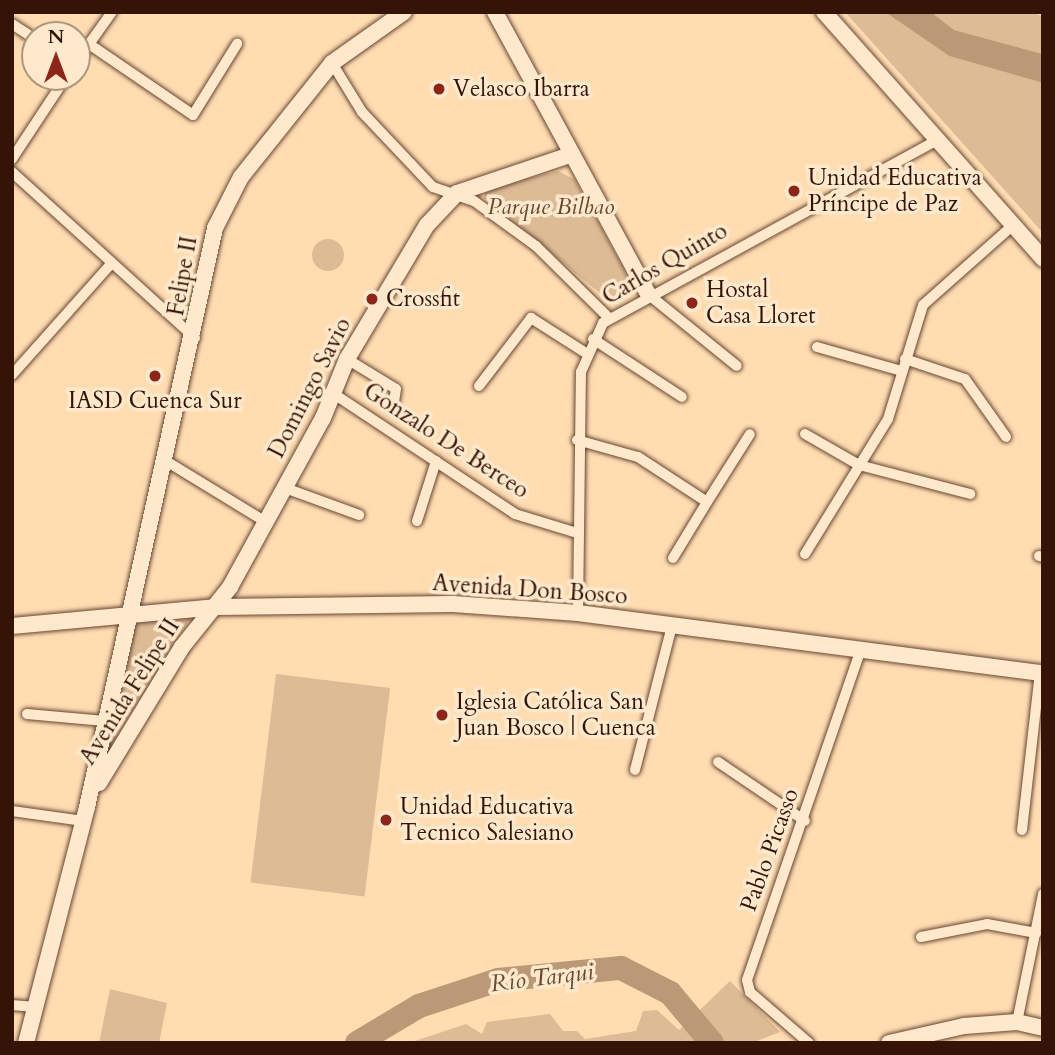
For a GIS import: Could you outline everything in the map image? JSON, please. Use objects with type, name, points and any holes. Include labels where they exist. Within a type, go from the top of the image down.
[{"type":"main road","name":"Felipe II","points":[[128,615],[195,338],[224,204],[332,63],[404,12]]},
{"type":"main road","points":[[495,12],[570,155],[648,294]]},
{"type":"main road","points":[[824,12],[934,142],[1043,259]]},
{"type":"main road","name":"Domingo Savio","points":[[217,607],[285,488],[334,394],[348,359],[427,225],[457,193],[570,155]]},
{"type":"main road","name":"Avenida Don Bosco","points":[[12,626],[217,607],[453,604],[578,613],[1041,673]]},
{"type":"main road","name":"Avenida Felipe II","points":[[85,814],[182,647],[217,607]]},
{"type":"main road","name":"Avenida Felipe II","points":[[26,1043],[85,814],[128,615]]},
{"type":"main road","points":[[889,1043],[1017,1022],[1043,1028]]},
{"type":"street","points":[[91,41],[112,12]]},
{"type":"street","points":[[91,45],[193,115],[237,44]]},
{"type":"street","points":[[332,63],[362,112],[433,187],[457,193],[536,246],[609,318]]},
{"type":"street","points":[[12,159],[57,91]]},
{"type":"street","name":"Carlos Quinto","points":[[578,613],[577,440],[586,353],[593,339],[609,318],[648,294],[934,142]]},
{"type":"street","points":[[12,173],[195,338]]},
{"type":"street","points":[[805,554],[888,419],[923,305],[1011,227]]},
{"type":"street","points":[[12,375],[111,264]]},
{"type":"street","points":[[648,294],[737,366]]},
{"type":"street","points":[[479,386],[531,318],[586,353]]},
{"type":"street","points":[[593,339],[682,397]]},
{"type":"street","points":[[817,347],[902,371]]},
{"type":"street","points":[[348,359],[396,389],[393,408]]},
{"type":"street","points":[[905,359],[965,379],[1006,437]]},
{"type":"street","name":"Gonzalo De Berceo","points":[[334,394],[515,514],[577,533]]},
{"type":"street","points":[[673,558],[750,434]]},
{"type":"street","points":[[805,434],[859,465],[970,494]]},
{"type":"street","points":[[577,440],[638,457],[707,502]]},
{"type":"street","points":[[166,461],[266,522]]},
{"type":"street","points":[[417,521],[436,461]]},
{"type":"street","points":[[285,488],[359,515]]},
{"type":"street","points":[[635,770],[672,626]]},
{"type":"street","name":"Pablo Picasso","points":[[809,1043],[750,992],[747,980],[805,821],[861,649]]},
{"type":"street","points":[[1022,830],[1041,673]]},
{"type":"street","points":[[27,715],[105,722]]},
{"type":"street","points":[[718,762],[805,821]]},
{"type":"street","points":[[12,811],[85,814]]},
{"type":"street","points":[[1017,1022],[1043,894]]},
{"type":"street","points":[[921,937],[986,924],[1036,933]]},
{"type":"street","points":[[12,1005],[35,1007]]},
{"type":"green space","points":[[845,12],[885,12],[949,56],[1043,83],[1043,233]]},
{"type":"green space","points":[[931,12],[1033,12],[1043,17],[1043,54],[954,30]]},
{"type":"green space","name":"Parque Bilbao","points":[[558,171],[574,179],[631,282],[612,303],[484,198],[486,189]]},
{"type":"green space","points":[[328,239],[340,243],[344,255],[340,267],[328,271],[316,267],[312,255],[316,243]]},
{"type":"green space","points":[[191,617],[98,767],[135,621]]},
{"type":"green space","points":[[276,674],[390,688],[365,896],[250,882]]},
{"type":"green space","points":[[730,981],[780,1032],[752,1043],[409,1043],[466,1024],[482,1034],[487,1022],[550,1014],[563,1031],[577,1031],[585,1039],[636,1031],[643,1011],[657,1010],[679,1030]]},
{"type":"green space","points":[[110,989],[167,1003],[159,1043],[99,1043]]},
{"type":"shaded area","points":[[885,12],[931,12],[954,30],[1043,54],[1043,83],[949,56]]},
{"type":"waterway","name":"Río Tarqui","points":[[357,1043],[419,1006],[498,980],[621,968],[670,993],[712,1043]]},
{"type":"place","name":"Velasco Ibarra","points":[[439,89]]},
{"type":"place","name":"Unidad Educativa Príncipe de Paz","points":[[794,191]]},
{"type":"place","name":"Crossfit","points":[[372,299]]},
{"type":"place","name":"Hostal Casa Lloret","points":[[692,303]]},
{"type":"place","name":"IASD Cuenca Sur","points":[[155,376]]},
{"type":"place","name":"Iglesia Católica San Juan Bosco | Cuenca","points":[[442,715]]},
{"type":"place","name":"Unidad Educativa Tecnico Salesiano","points":[[386,820]]}]
